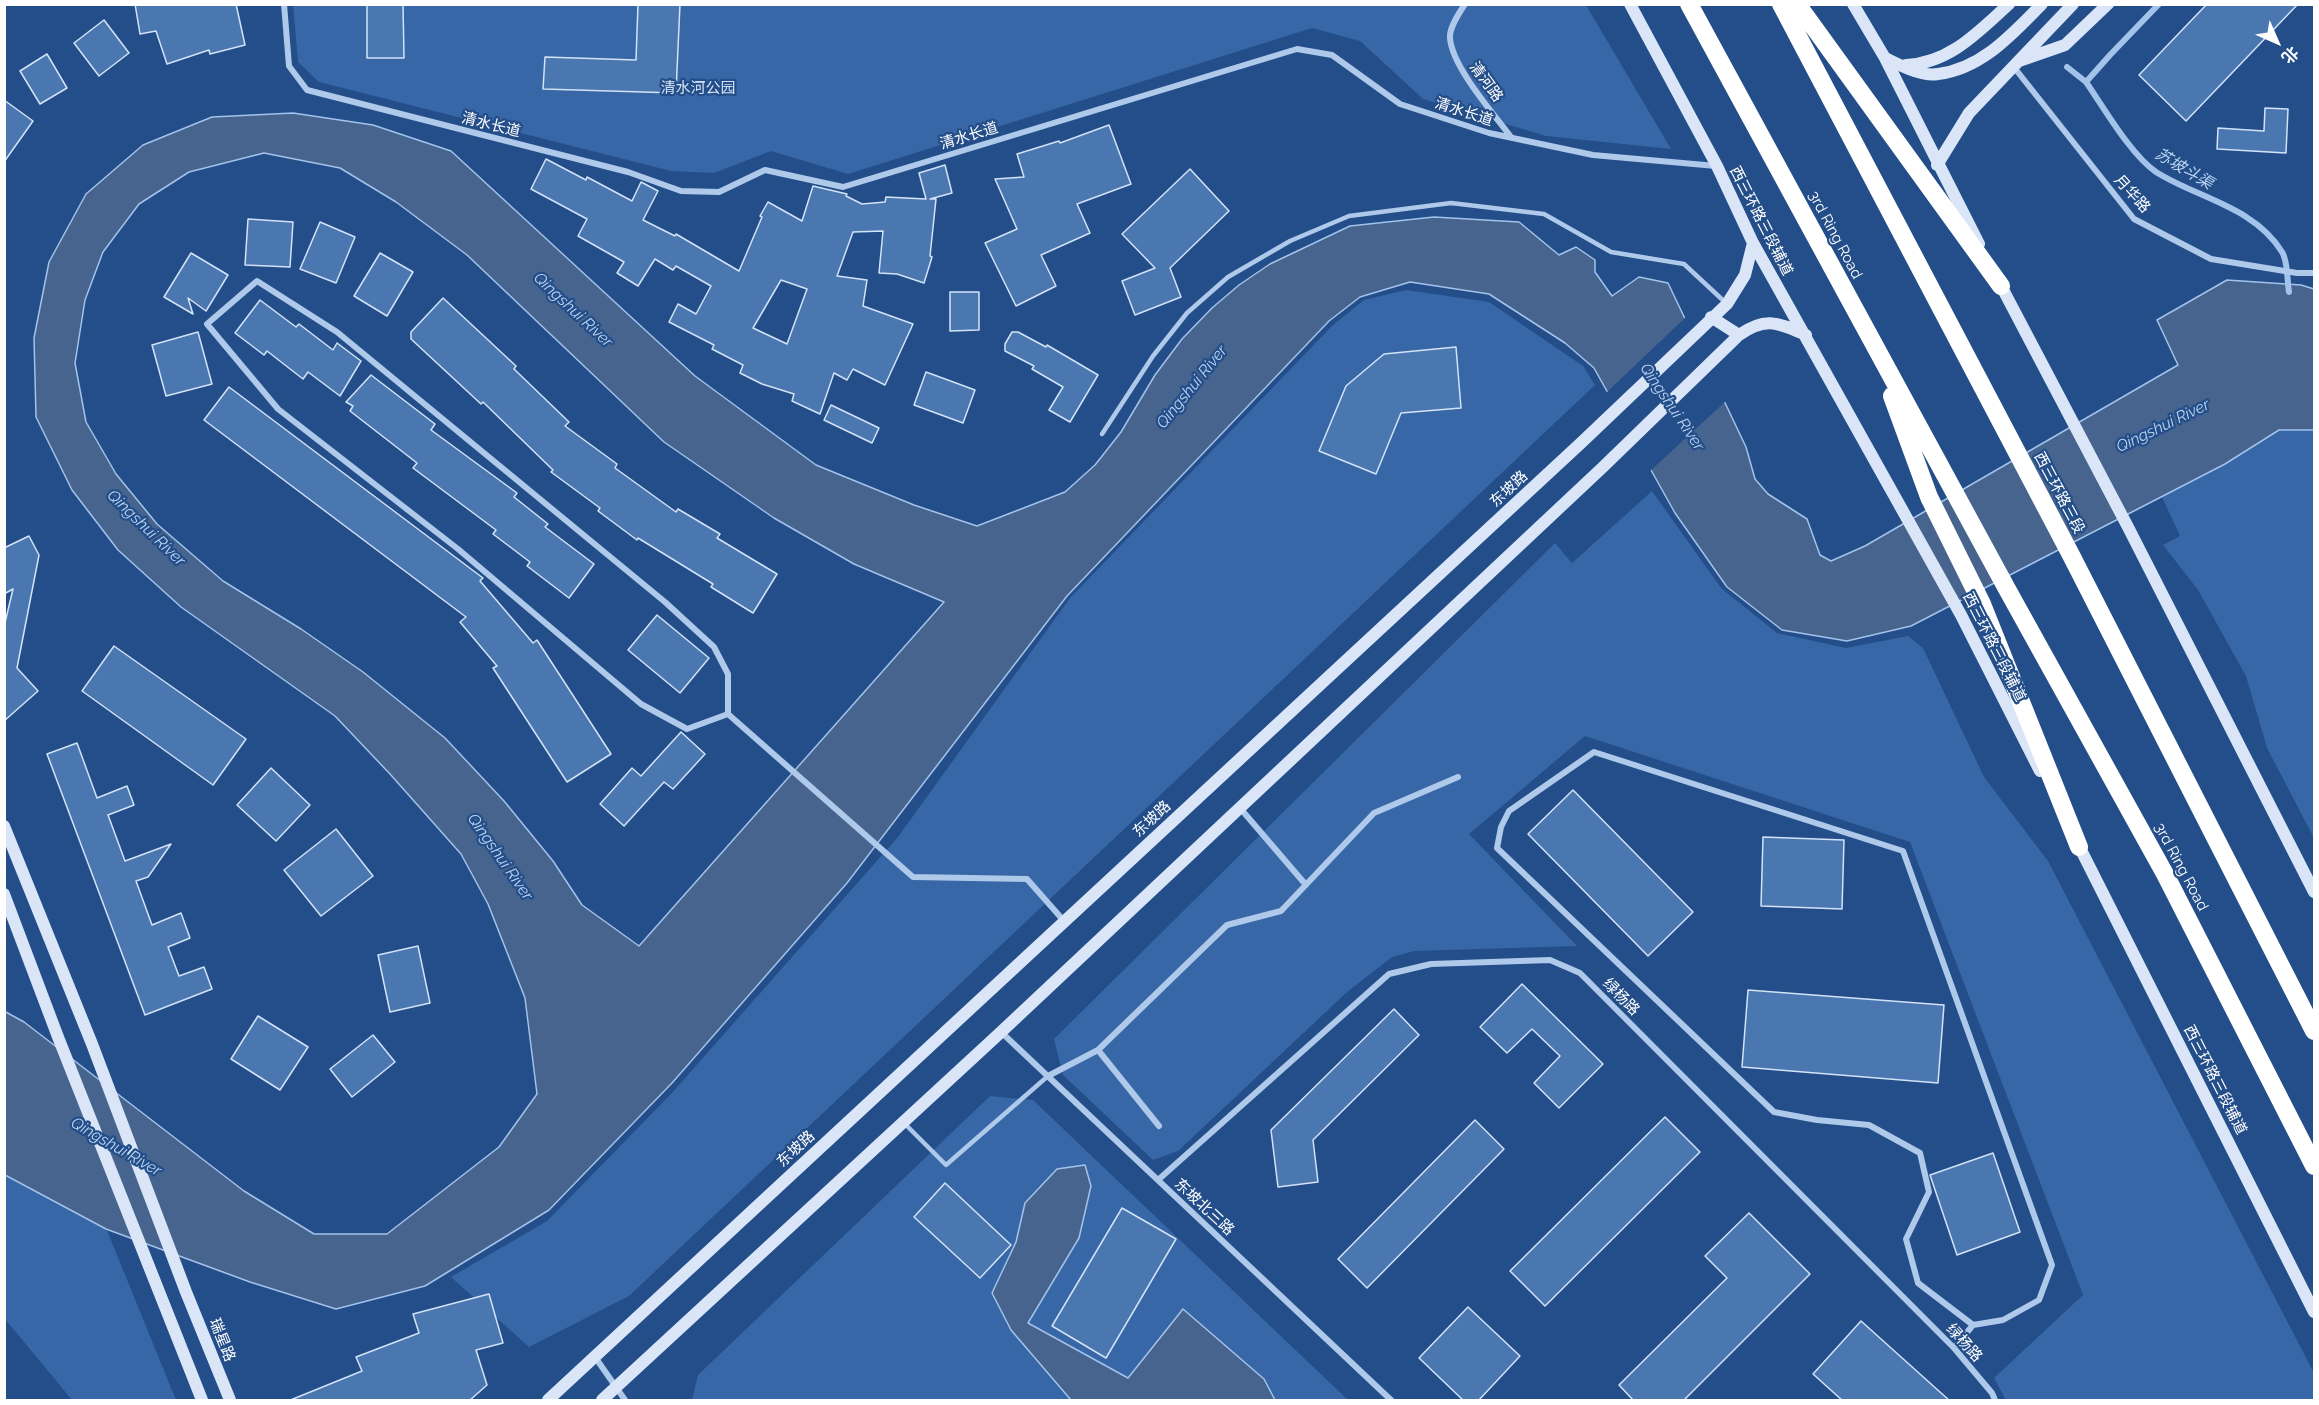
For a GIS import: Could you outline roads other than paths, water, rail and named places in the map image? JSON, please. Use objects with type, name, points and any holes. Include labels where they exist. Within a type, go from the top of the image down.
[{"type":"highway","name":"3rd Ring Road","points":[[1689,4],[2007,589],[2165,874],[2314,1166]]},
{"type":"highway","name":"西三环路三段","points":[[1781,4],[2072,555],[2314,1031]]},
{"type":"highway","points":[[1797,4],[2001,286]]},
{"type":"highway","points":[[1870,338],[1929,497],[1982,604],[2079,847]]},
{"type":"main road","name":"西三环路三段辅道","points":[[1630,4],[1717,166],[1753,243],[1960,615],[2314,1312]]},
{"type":"main road","points":[[1853,4],[1885,58],[1937,165],[2129,529],[2314,892]]},
{"type":"main road","points":[[1901,65],[1921,64],[1943,57],[1965,43],[2008,4]]},
{"type":"main road","points":[[1885,58],[1913,70],[1937,75],[1969,65],[2001,45],[2042,4]]},
{"type":"main road","points":[[1937,165],[1969,113],[2073,4]]},
{"type":"main road","points":[[2014,64],[2065,45],[2108,4]]},
{"type":"main road","name":"东坡路","points":[[548,1401],[1582,442],[1727,304],[1745,275],[1753,243]]},
{"type":"main road","points":[[1711,317],[1739,335]]},
{"type":"main road","points":[[602,1401],[1001,1032],[1603,466],[1739,335],[1752,326],[1766,322],[1780,324],[1806,335]]},
{"type":"main road","name":"瑞星路","points":[[4,826],[92,1044],[230,1401]]},
{"type":"main road","points":[[4,894],[202,1401]]},
{"type":"street","name":"清水长道","points":[[284,4],[289,66],[307,90],[628,172],[681,191],[719,192],[765,170],[843,186],[1297,49],[1332,54],[1400,104],[1489,133],[1593,155],[1717,166]]},
{"type":"street","name":"清河路","points":[[1465,4],[1450,37],[1458,64],[1512,138]]},
{"type":"street","name":"月华路","points":[[2014,64],[2134,219],[2211,259],[2297,273],[2314,273]]},
{"type":"street","points":[[728,714],[687,729],[641,705],[458,549],[278,409],[207,324],[257,281],[337,332],[665,602],[714,647],[728,674],[728,714],[913,877],[1027,879],[1065,921]]},
{"type":"street","points":[[1954,1348],[1973,1325],[2003,1320],[2039,1300],[2052,1265],[1903,851],[1594,752],[1509,812],[1502,827],[1497,848],[1774,1112],[1817,1120],[1869,1125],[1920,1153],[1929,1192],[1906,1239],[1918,1283],[1973,1325]]},
{"type":"street","points":[[1048,1076],[1098,1050],[1227,925],[1281,911],[1374,813],[1458,777]]},
{"type":"street","points":[[1240,807],[1306,885]]},
{"type":"street","name":"绿杨路","points":[[1158,1180],[1389,974],[1431,964],[1550,960],[1580,973],[1954,1348],[1992,1393],[1995,1401]]},
{"type":"street","name":"东坡北三路","points":[[1001,1032],[1391,1401]]},
{"type":"street","points":[[1098,1050],[1159,1126]]},
{"type":"street","points":[[595,1356],[625,1401]]},
{"type":"lane","points":[[1102,434],[1153,356],[1195,306],[1228,277],[1272,251],[1349,216],[1451,203],[1544,214],[1611,252],[1684,264],[1727,304]]},
{"type":"lane","points":[[904,1122],[946,1165],[1048,1076]]},
{"type":"water","name":"Qingshui River","points":[[293,113],[373,125],[451,151],[695,376],[816,465],[914,505],[977,526],[1065,492],[1095,465],[1121,432],[1155,375],[1182,339],[1212,308],[1239,285],[1270,264],[1350,226],[1434,217],[1519,222],[1559,255],[1576,247],[1595,260],[1595,272],[1612,296],[1639,277],[1668,283],[1746,447],[1755,479],[1768,494],[1807,519],[1820,555],[1831,561],[1865,546],[2178,365],[2157,320],[2227,280],[2301,285],[2314,289],[2314,430],[2279,430],[2225,464],[1911,626],[1847,641],[1782,630],[1727,587],[1675,513],[1594,368],[1565,343],[1489,294],[1410,282],[1360,297],[1329,321],[1067,596],[847,883],[672,1083],[549,1210],[425,1286],[336,1309],[250,1282],[106,1229],[5,1175],[4,1011],[24,1022],[244,1191],[314,1234],[387,1234],[499,1147],[537,1094],[525,998],[488,904],[461,854],[335,716],[181,607],[118,550],[72,490],[36,417],[34,338],[49,262],[86,194],[143,145],[212,117]],"holes":[[[264,153],[340,168],[396,202],[467,255],[664,442],[774,518],[854,564],[944,602],[639,946],[582,905],[553,861],[504,801],[445,738],[363,672],[301,629],[223,581],[157,524],[116,474],[86,422],[75,363],[85,300],[103,252],[139,204],[189,172]]]},
{"type":"water","points":[[1085,1165],[1091,1186],[1079,1238],[1028,1323],[1128,1378],[1183,1309],[1264,1379],[1275,1400],[1071,1400],[1011,1330],[992,1293],[1016,1242],[1025,1203],[1057,1169]]},
{"type":"waterway","name":"苏坡斗渠","points":[[2159,4],[2086,82],[2118,130],[2137,154],[2156,172],[2241,214],[2271,237],[2284,256],[2289,292]]},
{"type":"waterway","points":[[2067,67],[2086,82]]},
{"type":"park label","name":"清水河公园","points":[[698,88]]}]
